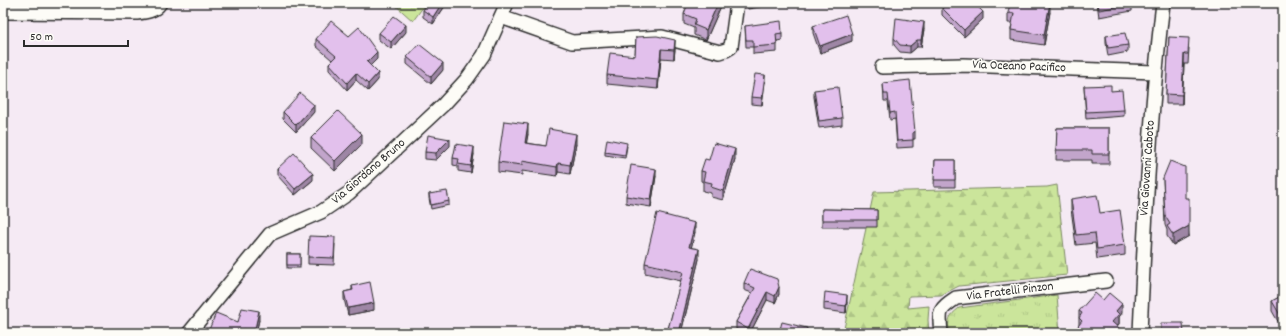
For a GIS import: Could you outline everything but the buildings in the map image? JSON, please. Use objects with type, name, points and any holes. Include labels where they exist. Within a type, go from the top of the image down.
[{"type":"street","name":"Via Giordano Bruno","points":[[189,333],[270,234],[321,212],[349,193],[444,104],[467,79],[484,55],[507,3]]},
{"type":"street","points":[[501,17],[572,42],[662,37],[720,52],[731,47],[737,3]]},
{"type":"street","name":"Via Giovanni Caboto","points":[[1140,333],[1145,207],[1155,72],[1163,3]]},
{"type":"street","points":[[3,12],[22,8],[137,13],[148,12],[158,5]]},
{"type":"street","name":"Via Oceano Pacifico","points":[[882,67],[963,65],[1155,72]]},
{"type":"street","name":"Via Fratelli Pinzon","points":[[941,333],[939,317],[943,307],[956,298],[1106,281]]},
{"type":"green space","points":[[393,3],[426,3],[413,21]]},
{"type":"green space","points":[[1057,185],[1067,275],[959,286],[941,295],[909,296],[908,308],[929,306],[929,333],[843,333],[874,192],[1047,187]]},
{"type":"green space","points":[[1057,295],[1060,333],[949,333],[950,319],[959,308]]}]
